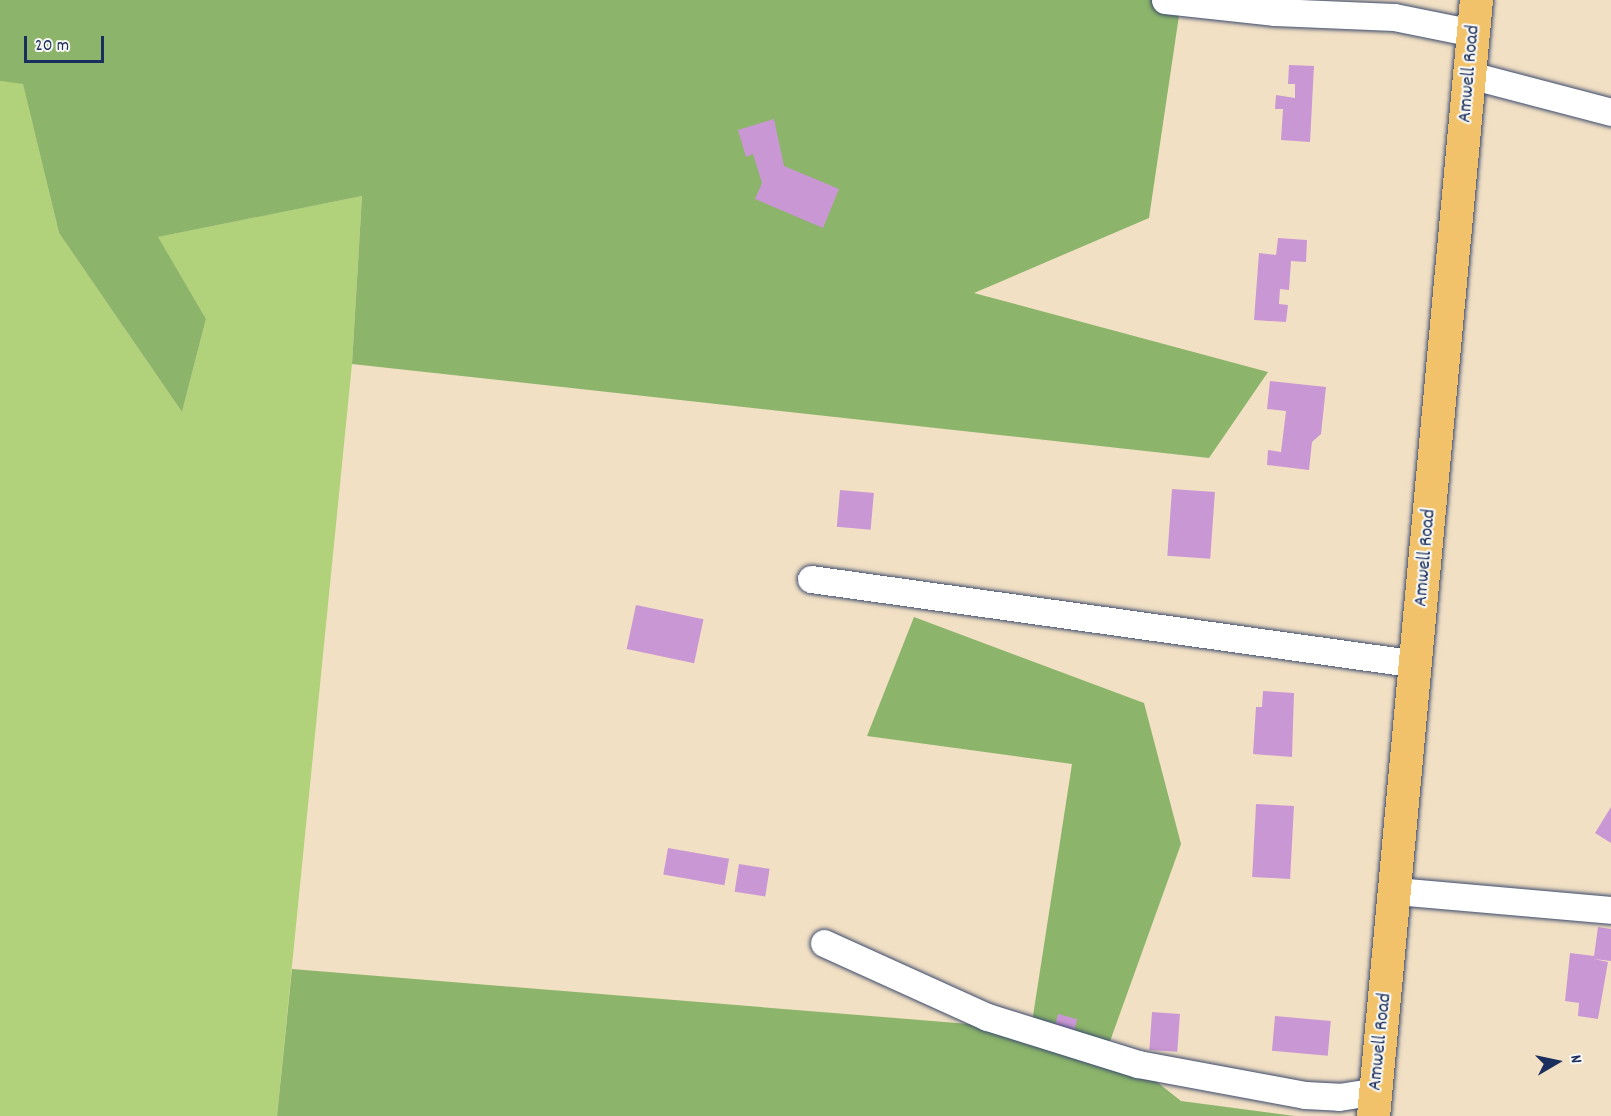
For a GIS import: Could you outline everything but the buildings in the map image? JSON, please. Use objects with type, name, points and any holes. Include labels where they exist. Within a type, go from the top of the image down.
[{"type":"main road","name":"Amwell Road","points":[[1375,1104],[1476,0]]},
{"type":"street","points":[[1165,0],[1275,12],[1394,17],[1473,33]]},
{"type":"street","points":[[1470,75],[1611,112]]},
{"type":"street","points":[[811,579],[1417,664]]},
{"type":"street","points":[[1395,891],[1611,910]]},
{"type":"street","points":[[824,943],[987,1017],[1138,1064],[1305,1095],[1339,1097],[1375,1104]]},
{"type":"green space","points":[[0,0],[1176,0],[1181,2],[1149,218],[974,293],[1268,372],[1209,458],[352,364],[362,196],[158,237],[206,319],[182,412],[59,233],[23,84],[0,81]]},
{"type":"green space","points":[[0,81],[23,83],[59,233],[182,412],[206,319],[157,237],[362,196],[352,364],[277,1116],[0,1116]]},
{"type":"green space","points":[[914,617],[1144,703],[1181,844],[1109,1044],[1181,1101],[1295,1116],[277,1116],[292,969],[1031,1029],[1072,764],[867,736]]}]
